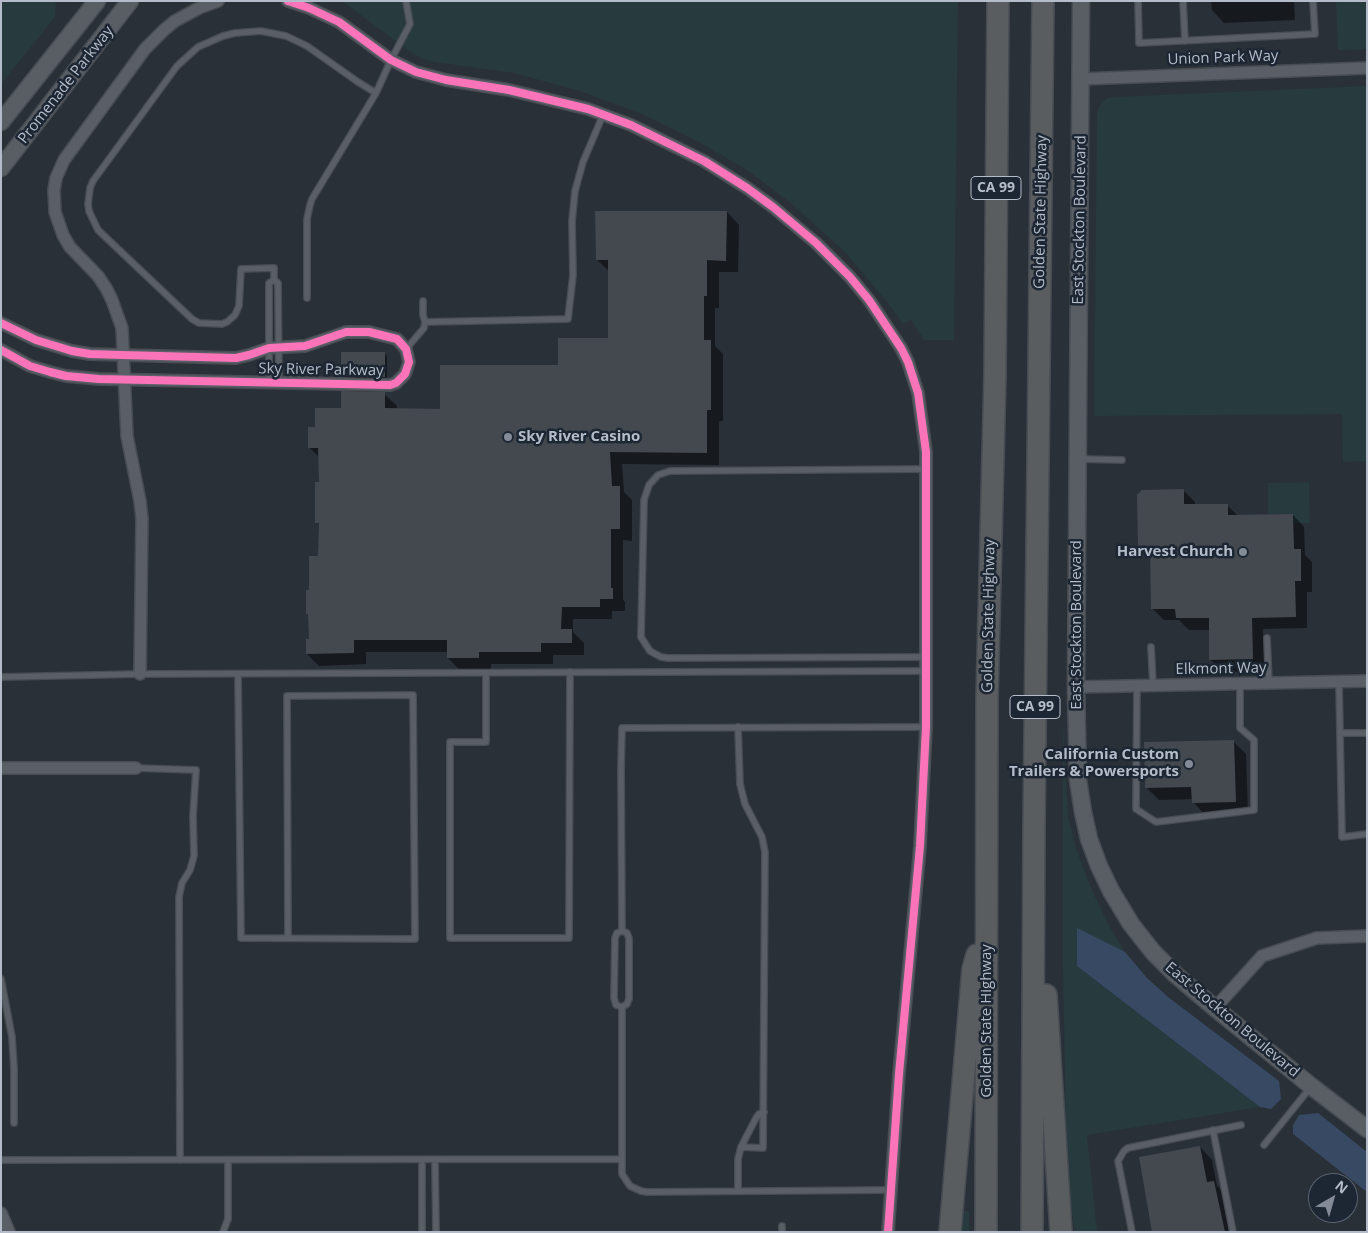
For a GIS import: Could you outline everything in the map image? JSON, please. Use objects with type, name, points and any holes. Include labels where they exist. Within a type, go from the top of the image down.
[{"type":"highway","name":"Golden State Highway","points":[[986,1232],[987,699],[995,375],[998,1]]},
{"type":"highway","name":"Golden State Highway","points":[[1032,1232],[1034,827],[1043,1]]},
{"type":"highway","points":[[1034,827],[1061,1232]]},
{"type":"highway","points":[[950,1232],[973,969],[987,921]]},
{"type":"main road","name":"Promenade Parkway","points":[[1,122],[97,1]]},
{"type":"main road","name":"Promenade Parkway","points":[[1,168],[130,1]]},
{"type":"main road","name":"East Stockton Boulevard","points":[[1081,1],[1076,687],[1078,780],[1089,839],[1099,866],[1111,890],[1131,924],[1153,952],[1176,975],[1215,1008],[1367,1129]]},
{"type":"street","points":[[140,674],[142,519],[127,436],[122,328],[112,300],[98,276],[70,247],[58,223],[54,201],[56,178],[64,160],[154,39],[175,21],[218,1]]},
{"type":"street","points":[[288,1],[309,8],[339,22],[391,60],[416,72],[431,77],[509,90],[603,114],[631,125],[687,152],[748,188],[816,243],[850,277],[869,300],[894,335],[908,362],[919,401],[926,452],[926,728],[920,846],[899,1074],[888,1232]]},
{"type":"street","name":"Union Park Way","points":[[1081,79],[1367,68]]},
{"type":"street","name":"Sky River Parkway","points":[[1,323],[36,340],[90,354],[236,358],[274,348],[305,346],[338,334],[363,332],[391,336],[402,343],[409,355],[408,368],[401,379],[390,385],[83,378],[30,366],[1,350]]},
{"type":"street","name":"Elkmont Way","points":[[1076,687],[1367,681]]},
{"type":"street","points":[[1,768],[136,768]]},
{"type":"street","points":[[1215,1008],[1262,956],[1317,938],[1367,936]]},
{"type":"street","points":[[1,1213],[9,1232]]},
{"type":"lane","points":[[307,298],[308,219],[312,198],[376,93],[410,24],[406,1]]},
{"type":"lane","points":[[1138,1],[1139,44],[1316,34],[1313,1]]},
{"type":"lane","points":[[1183,1],[1185,41]]},
{"type":"lane","points":[[274,383],[278,283],[274,280],[274,268],[241,269],[239,306],[235,315],[227,322],[222,324],[204,324],[196,321],[103,235],[94,224],[88,204],[92,181],[177,66],[198,48],[222,36],[261,31],[286,36],[307,46],[376,93]]},
{"type":"lane","points":[[425,322],[568,319],[573,274],[572,220],[575,191],[583,162],[603,114]]},
{"type":"lane","points":[[274,280],[269,283],[274,348],[274,383]]},
{"type":"lane","points":[[406,349],[419,335],[425,322],[423,301]]},
{"type":"lane","points":[[1077,459],[1122,460]]},
{"type":"lane","points":[[926,469],[670,470],[658,475],[649,485],[644,500],[641,637],[650,651],[661,657],[668,658],[927,657]]},
{"type":"lane","points":[[1266,638],[1269,684]]},
{"type":"lane","points":[[1151,647],[1153,685]]},
{"type":"lane","points":[[1,677],[140,674],[927,671]]},
{"type":"lane","points":[[486,673],[486,742],[450,742],[450,938],[569,938],[570,672]]},
{"type":"lane","points":[[238,674],[241,938],[416,939],[412,695],[287,696],[288,938]]},
{"type":"lane","points":[[1339,682],[1342,837],[1367,834]]},
{"type":"lane","points":[[1137,686],[1136,809],[1156,822],[1254,810],[1254,740],[1240,728],[1240,684]]},
{"type":"lane","points":[[622,1007],[627,1004],[629,999],[628,936],[622,931],[622,728],[926,728]]},
{"type":"lane","points":[[738,728],[740,784],[745,804],[762,837],[765,852],[764,1148],[741,1147]]},
{"type":"lane","points":[[1340,733],[1367,733]]},
{"type":"lane","points":[[136,768],[196,770],[193,816],[194,856],[190,870],[182,883],[179,897],[180,1160]]},
{"type":"lane","points":[[622,931],[617,933],[615,938],[614,998],[616,1005],[622,1007]]},
{"type":"lane","points":[[1,979],[12,1037],[14,1124]]},
{"type":"lane","points":[[622,1007],[622,1174],[630,1186],[641,1191],[890,1190]]},
{"type":"lane","points":[[1264,1145],[1311,1086]]},
{"type":"lane","points":[[738,1191],[738,1160],[741,1147],[756,1118],[764,1112]]},
{"type":"lane","points":[[1132,1232],[1118,1161],[1128,1148],[1241,1125]]},
{"type":"lane","points":[[1213,1130],[1233,1232]]},
{"type":"lane","points":[[1,1160],[622,1159]]},
{"type":"lane","points":[[223,1232],[228,1219],[228,1160]]},
{"type":"lane","points":[[422,1160],[422,1232]]},
{"type":"lane","points":[[435,1160],[436,1232]]},
{"type":"green space","points":[[1,1],[56,1],[55,17],[1,84]]},
{"type":"green space","points":[[342,1],[958,1],[954,340],[924,340],[911,320],[903,324],[845,252],[791,203],[747,170],[697,141],[642,114],[583,92],[514,73],[423,59],[409,51]]},
{"type":"green space","points":[[1336,1],[1367,1],[1367,49],[1338,50]]},
{"type":"green space","points":[[1367,86],[1367,461],[1343,462],[1342,414],[1094,416],[1097,113],[1103,101],[1107,98],[1115,97]]},
{"type":"green space","points":[[1309,482],[1310,523],[1293,523],[1293,514],[1268,514],[1268,483]]},
{"type":"green space","points":[[1063,723],[1068,816],[1077,851],[1091,888],[1109,926],[1125,952],[1077,929],[1077,966],[1260,1107],[1087,1135],[1097,1232],[1075,1232],[1070,1200],[1066,1137],[1063,966]]},
{"type":"green space","points":[[962,1211],[969,1211],[969,1232],[960,1232]]},
{"type":"water","points":[[1077,928],[1125,952],[1147,978],[1168,997],[1279,1081],[1281,1099],[1271,1109],[1260,1107],[1077,966]]},
{"type":"water","points":[[1318,1113],[1367,1152],[1367,1192],[1358,1185],[1358,1173],[1343,1173],[1293,1134],[1293,1125],[1299,1115]]},
{"type":"building","name":"Sky River Casino","points":[[595,211],[727,211],[726,261],[707,260],[707,296],[704,296],[704,340],[711,340],[711,410],[707,410],[707,453],[610,452],[612,486],[620,486],[620,529],[611,529],[611,588],[613,588],[613,599],[600,599],[600,607],[562,607],[561,629],[572,629],[572,643],[541,643],[541,652],[479,652],[479,658],[447,658],[447,640],[354,640],[354,653],[306,654],[306,639],[309,639],[306,590],[309,590],[309,556],[318,556],[319,523],[315,523],[315,482],[319,482],[318,448],[308,448],[308,427],[315,427],[315,408],[341,408],[341,391],[385,392],[385,408],[440,409],[440,365],[558,365],[558,338],[608,338],[608,260],[596,260]]},
{"type":"building","points":[[341,352],[385,352],[385,377],[341,376]]},
{"type":"building","name":"Harvest Church","points":[[1184,489],[1184,504],[1228,504],[1228,515],[1293,514],[1294,549],[1301,549],[1301,581],[1295,581],[1296,617],[1252,618],[1253,659],[1209,660],[1209,618],[1176,618],[1175,609],[1151,609],[1150,547],[1138,547],[1137,495],[1142,490]]},
{"type":"building","name":"California Custom Trailers & Powersports","points":[[1234,740],[1236,802],[1192,803],[1191,787],[1145,788],[1144,742]]},
{"type":"building","points":[[1200,1146],[1207,1182],[1214,1181],[1225,1232],[1152,1232],[1139,1157]]},
{"type":"cycle path","points":[[288,1],[309,8],[339,22],[391,60],[416,72],[446,80],[509,90],[588,109],[631,125],[704,161],[773,207],[816,243],[850,277],[869,300],[901,348],[908,362],[918,393],[926,452],[926,727],[920,846],[899,1074],[888,1232]]},
{"type":"cycle path","points":[[1,323],[36,340],[72,351],[90,354],[236,358],[269,348],[305,346],[346,332],[369,332],[397,339],[406,349],[409,362],[405,374],[396,383],[390,385],[99,379],[66,376],[50,372],[30,366],[1,350]]},
{"type":"place","name":"Sky River Casino","points":[[508,437]]},
{"type":"place","name":"Harvest Church","points":[[1243,552]]},
{"type":"place","name":"California Custom Trailers & Powersports","points":[[1189,764]]}]
